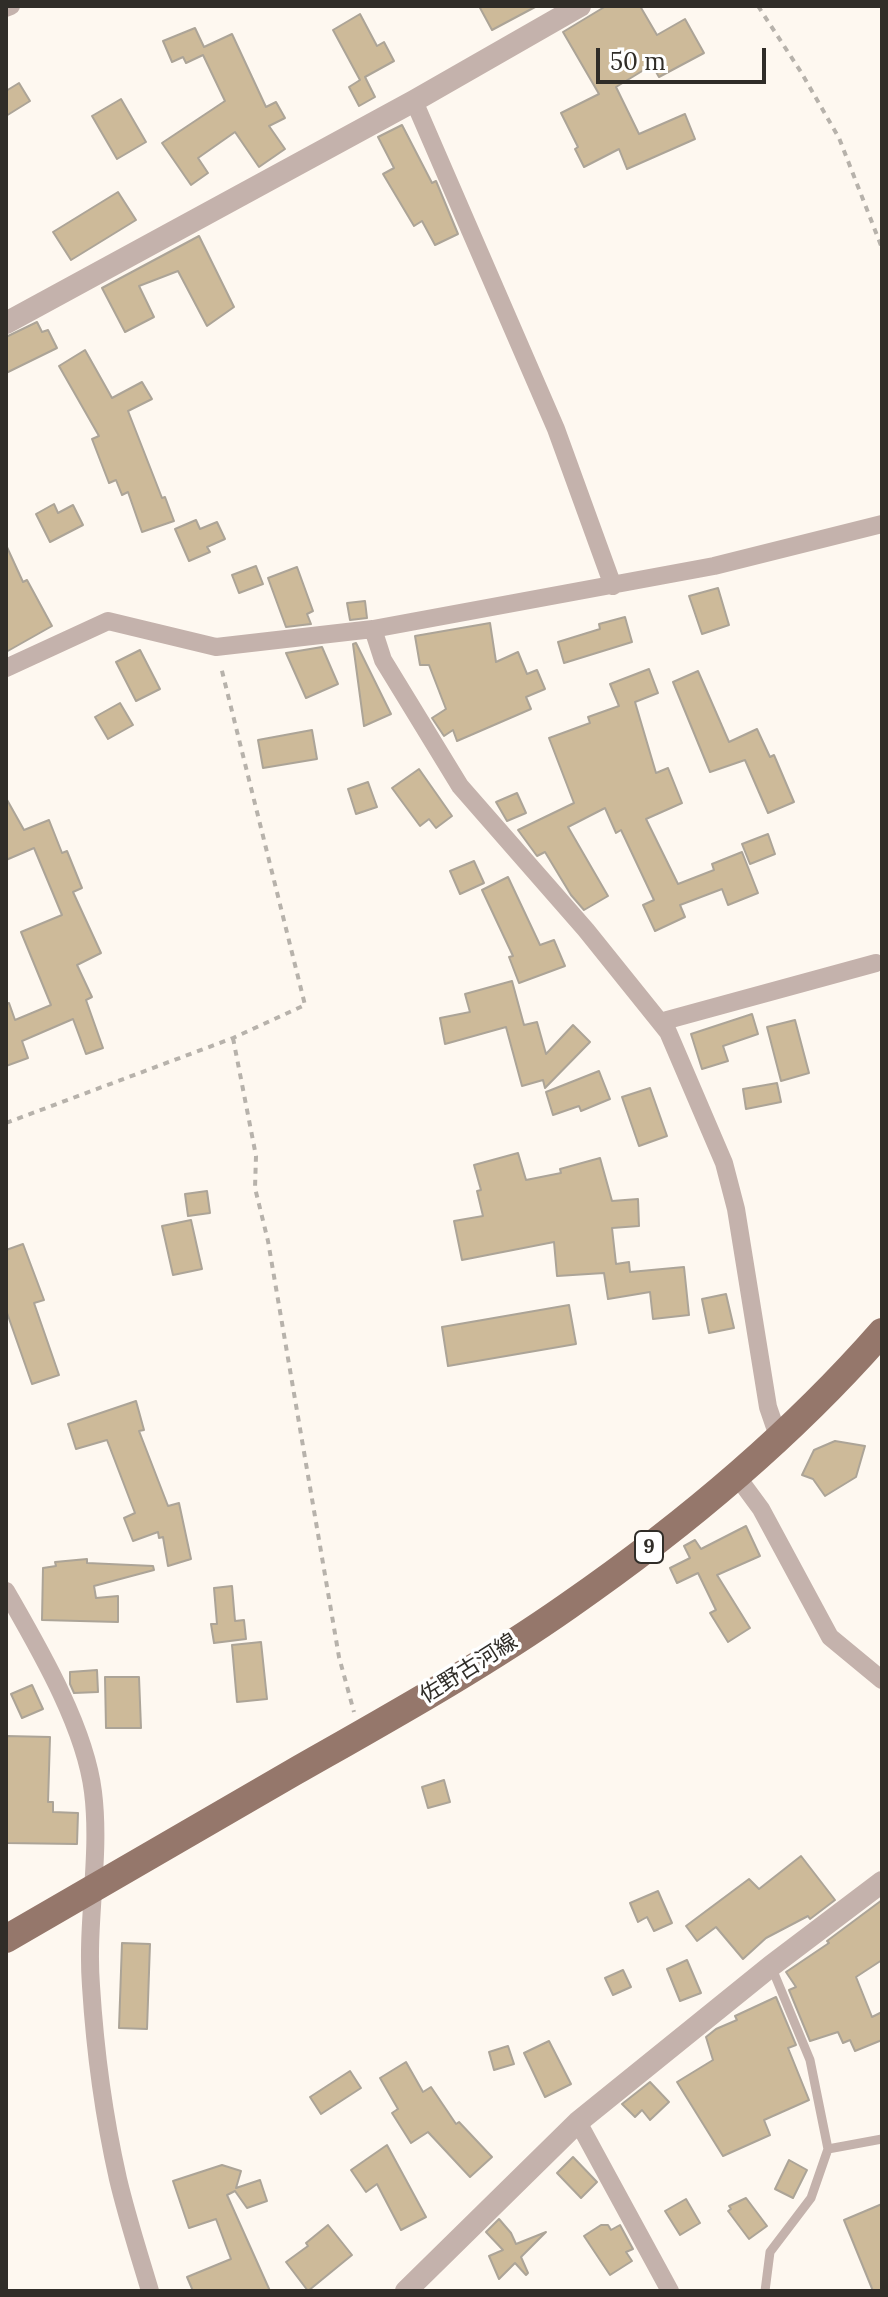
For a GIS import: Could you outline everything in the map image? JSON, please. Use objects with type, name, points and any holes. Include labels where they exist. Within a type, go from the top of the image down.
[{"type":"main road","name":"佐野古河線","points":[[6,1939],[488,1659],[566,1607],[645,1551],[779,1439],[820,1400],[882,1332]]},
{"type":"street","points":[[6,323],[414,101],[580,6]]},
{"type":"street","points":[[414,101],[556,429],[613,586]]},
{"type":"street","points":[[6,668],[108,621],[216,647],[373,629],[714,566],[882,524]]},
{"type":"street","points":[[373,629],[383,660],[460,786],[586,930],[668,1032],[724,1163],[736,1209],[768,1407],[779,1439]]},
{"type":"street","points":[[660,1022],[876,963]]},
{"type":"street","points":[[736,1475],[761,1509],[830,1637],[882,1680]]},
{"type":"street","points":[[6,1591],[38,1647],[79,1741],[93,1791],[90,1985],[100,2073],[118,2179],[150,2291]]},
{"type":"street","points":[[406,2291],[578,2122],[771,1966],[882,1882]]},
{"type":"street","points":[[578,2122],[670,2291]]},
{"type":"lane","points":[[765,2291],[770,2252],[811,2198],[828,2149],[810,2060],[771,1966]]},
{"type":"lane","points":[[828,2149],[882,2139]]},
{"type":"path","points":[[758,6],[839,138],[882,248]]},
{"type":"path","points":[[6,1123],[233,1038],[305,1005],[216,647]]},
{"type":"path","points":[[233,1038],[256,1156],[255,1188],[268,1241],[336,1642],[360,1734]]},
{"type":"building","points":[[479,6],[537,6],[492,30]]},
{"type":"building","points":[[606,6],[640,6],[657,35],[685,19],[704,53],[659,77],[652,65],[616,87],[639,134],[685,114],[695,139],[627,169],[619,149],[584,167],[561,113],[599,94],[563,32]]},
{"type":"building","points":[[360,14],[377,46],[384,42],[394,61],[365,77],[375,97],[359,106],[349,87],[360,80],[333,30]]},
{"type":"building","points":[[195,28],[204,47],[232,34],[266,107],[276,102],[285,118],[269,126],[285,149],[259,167],[235,132],[198,158],[208,173],[191,185],[162,143],[225,101],[203,55],[186,63],[183,57],[172,62],[163,41]]},
{"type":"building","points":[[19,83],[30,101],[6,116],[6,91]]},
{"type":"building","points":[[121,99],[146,142],[117,159],[92,116]]},
{"type":"building","points":[[402,125],[432,183],[436,181],[458,234],[435,245],[422,221],[414,226],[383,174],[394,168],[378,137]]},
{"type":"building","points":[[118,192],[136,220],[71,260],[53,232]]},
{"type":"building","points":[[199,236],[234,307],[207,326],[178,271],[139,286],[154,317],[125,332],[102,288]]},
{"type":"building","points":[[37,322],[42,332],[48,330],[57,348],[6,373],[6,337]]},
{"type":"building","points":[[85,350],[112,398],[142,382],[152,399],[128,411],[174,521],[142,532],[128,492],[122,495],[116,480],[109,483],[92,439],[99,436],[59,366]]},
{"type":"building","points":[[54,504],[58,513],[73,505],[83,525],[50,542],[36,514]]},
{"type":"building","points":[[196,520],[200,529],[217,522],[225,539],[207,547],[210,552],[189,561],[175,529]]},
{"type":"building","points":[[6,545],[23,582],[27,580],[52,626],[6,652]]},
{"type":"building","points":[[256,566],[263,584],[239,593],[232,575]]},
{"type":"building","points":[[297,567],[313,611],[307,614],[311,624],[286,627],[268,578]]},
{"type":"building","points":[[718,588],[729,625],[702,634],[689,596]]},
{"type":"building","points":[[365,601],[367,618],[350,620],[347,603]]},
{"type":"building","points":[[625,617],[632,642],[564,663],[558,642],[600,629],[599,624]]},
{"type":"building","points":[[490,623],[496,662],[518,652],[527,674],[537,670],[545,689],[526,697],[531,709],[457,741],[453,730],[444,736],[432,718],[446,709],[429,665],[420,665],[415,636]]},
{"type":"building","points":[[356,643],[391,714],[364,726],[353,644]]},
{"type":"building","points":[[322,647],[338,684],[306,698],[286,653]]},
{"type":"building","points":[[140,650],[160,689],[136,701],[116,662]]},
{"type":"building","points":[[649,669],[658,693],[635,702],[656,773],[668,768],[682,803],[646,819],[678,884],[714,870],[712,864],[742,852],[758,893],[728,905],[722,889],[680,905],[685,917],[655,931],[643,905],[654,900],[621,830],[616,833],[605,808],[568,827],[608,896],[584,910],[571,895],[545,852],[537,856],[518,830],[574,803],[549,738],[590,723],[588,717],[619,706],[610,684]]},
{"type":"building","points":[[698,671],[729,742],[757,729],[770,757],[774,755],[794,802],[768,813],[745,760],[710,772],[673,682]]},
{"type":"building","points":[[120,703],[133,725],[108,739],[95,717]]},
{"type":"building","points":[[312,730],[317,759],[263,768],[258,740]]},
{"type":"building","points":[[419,769],[452,816],[436,828],[429,819],[420,826],[392,788]]},
{"type":"building","points":[[368,782],[377,807],[356,814],[348,789]]},
{"type":"building","points":[[517,793],[526,813],[507,821],[496,802]]},
{"type":"building","points":[[6,798],[24,830],[49,820],[62,853],[67,851],[82,888],[73,892],[101,953],[77,965],[92,997],[86,1000],[103,1048],[86,1054],[73,1019],[22,1041],[28,1058],[6,1066],[6,1004],[9,1003],[15,1020],[51,1005],[21,932],[62,915],[34,848],[6,860]]},
{"type":"building","points":[[768,834],[775,854],[750,864],[742,844]]},
{"type":"building","points":[[474,861],[484,883],[460,894],[450,871]]},
{"type":"building","points":[[508,877],[540,945],[554,940],[565,966],[519,983],[509,957],[513,956],[482,890]]},
{"type":"building","points":[[512,981],[524,1025],[537,1022],[546,1054],[573,1025],[590,1042],[545,1088],[543,1080],[522,1086],[506,1027],[445,1044],[440,1018],[470,1012],[465,994]]},
{"type":"building","points":[[752,1014],[758,1034],[723,1046],[728,1061],[702,1069],[691,1034]]},
{"type":"building","points":[[795,1020],[809,1073],[781,1081],[767,1027]]},
{"type":"building","points":[[599,1071],[610,1099],[581,1111],[579,1106],[553,1115],[546,1092]]},
{"type":"building","points":[[777,1083],[781,1102],[746,1109],[743,1089]]},
{"type":"building","points":[[650,1088],[667,1136],[639,1146],[622,1097]]},
{"type":"building","points":[[518,1153],[526,1180],[561,1173],[560,1169],[600,1158],[612,1201],[638,1199],[639,1226],[612,1228],[616,1264],[629,1262],[630,1272],[684,1267],[689,1315],[653,1319],[650,1292],[608,1299],[604,1273],[557,1276],[554,1242],[462,1260],[454,1221],[483,1216],[477,1191],[481,1190],[474,1165]]},
{"type":"building","points":[[207,1191],[210,1213],[188,1216],[185,1194]]},
{"type":"building","points":[[191,1220],[202,1269],[173,1275],[162,1226]]},
{"type":"building","points":[[23,1244],[44,1300],[34,1303],[59,1375],[32,1384],[6,1310],[6,1250]]},
{"type":"building","points":[[726,1294],[734,1328],[709,1333],[702,1299]]},
{"type":"building","points":[[569,1305],[576,1344],[448,1366],[442,1327]]},
{"type":"building","points":[[136,1401],[144,1430],[139,1431],[168,1506],[179,1503],[191,1559],[168,1566],[163,1537],[159,1538],[158,1532],[133,1541],[124,1518],[135,1513],[107,1440],[76,1449],[68,1424]]},
{"type":"building","points":[[835,1441],[865,1446],[856,1477],[825,1496],[813,1479],[802,1475],[814,1450]]},
{"type":"building","points":[[746,1526],[760,1556],[717,1575],[750,1628],[728,1642],[710,1613],[716,1610],[698,1573],[677,1583],[670,1568],[690,1558],[684,1546],[695,1540],[701,1549]]},
{"type":"building","points":[[87,1559],[87,1563],[153,1566],[154,1570],[94,1586],[96,1598],[118,1596],[118,1622],[42,1620],[43,1568],[56,1566],[55,1562]]},
{"type":"building","points":[[232,1586],[235,1621],[244,1620],[246,1639],[214,1643],[211,1624],[217,1624],[214,1588]]},
{"type":"building","points":[[261,1642],[267,1699],[237,1702],[232,1645]]},
{"type":"building","points":[[97,1670],[98,1692],[74,1693],[70,1672]]},
{"type":"building","points":[[105,1677],[139,1677],[141,1728],[106,1728]]},
{"type":"building","points":[[32,1685],[43,1709],[22,1718],[11,1694]]},
{"type":"building","points":[[6,1736],[50,1737],[48,1802],[53,1802],[53,1812],[78,1813],[77,1844],[6,1843]]},
{"type":"building","points":[[444,1780],[450,1802],[428,1808],[422,1787]]},
{"type":"building","points":[[801,1856],[835,1900],[810,1919],[808,1916],[766,1938],[743,1959],[716,1927],[697,1941],[686,1926],[749,1879],[759,1889]]},
{"type":"building","points":[[658,1891],[672,1923],[654,1931],[647,1917],[638,1922],[630,1903]]},
{"type":"building","points":[[882,1900],[882,1960],[856,1977],[872,2017],[882,2012],[882,2040],[855,2051],[850,2040],[843,2043],[838,2032],[810,2041],[789,1990],[796,1987],[786,1972],[829,1943],[827,1941]]},
{"type":"building","points":[[122,1943],[150,1944],[147,2029],[119,2028]]},
{"type":"building","points":[[687,1960],[701,1993],[680,2001],[667,1969]]},
{"type":"building","points":[[623,1970],[631,1987],[613,1995],[605,1978]]},
{"type":"building","points":[[776,1997],[796,2045],[788,2048],[809,2100],[764,2120],[770,2135],[723,2156],[677,2082],[713,2060],[706,2037],[737,2020],[735,2016]]},
{"type":"building","points":[[549,2041],[571,2084],[545,2097],[524,2053]]},
{"type":"building","points":[[508,2046],[514,2064],[494,2070],[489,2052]]},
{"type":"building","points":[[406,2062],[423,2092],[431,2087],[456,2124],[459,2122],[492,2157],[470,2177],[428,2132],[411,2143],[392,2113],[398,2109],[380,2078]]},
{"type":"building","points":[[350,2071],[361,2088],[321,2114],[310,2097]]},
{"type":"building","points":[[650,2082],[669,2102],[650,2120],[642,2110],[635,2117],[622,2104]]},
{"type":"building","points":[[387,2145],[426,2217],[401,2230],[377,2184],[366,2192],[351,2170]]},
{"type":"building","points":[[573,2157],[597,2182],[581,2198],[557,2173]]},
{"type":"building","points":[[789,2160],[807,2170],[793,2198],[775,2189]]},
{"type":"building","points":[[222,2165],[241,2171],[236,2188],[260,2180],[267,2201],[247,2208],[235,2191],[227,2195],[270,2291],[193,2291],[187,2277],[231,2259],[216,2219],[189,2228],[173,2181]]},
{"type":"building","points":[[746,2198],[767,2226],[749,2239],[728,2211],[731,2209],[729,2206]]},
{"type":"building","points":[[686,2199],[700,2223],[680,2235],[665,2211]]},
{"type":"building","points":[[882,2204],[882,2291],[873,2291],[844,2220]]},
{"type":"building","points":[[499,2219],[516,2244],[546,2232],[521,2257],[528,2273],[526,2275],[515,2263],[499,2279],[489,2256],[503,2250],[486,2232]]},
{"type":"building","points":[[328,2225],[352,2255],[308,2291],[286,2262],[308,2246],[306,2243]]},
{"type":"building","points":[[601,2225],[608,2225],[611,2230],[620,2225],[633,2249],[626,2252],[632,2261],[610,2275],[584,2236]]}]
